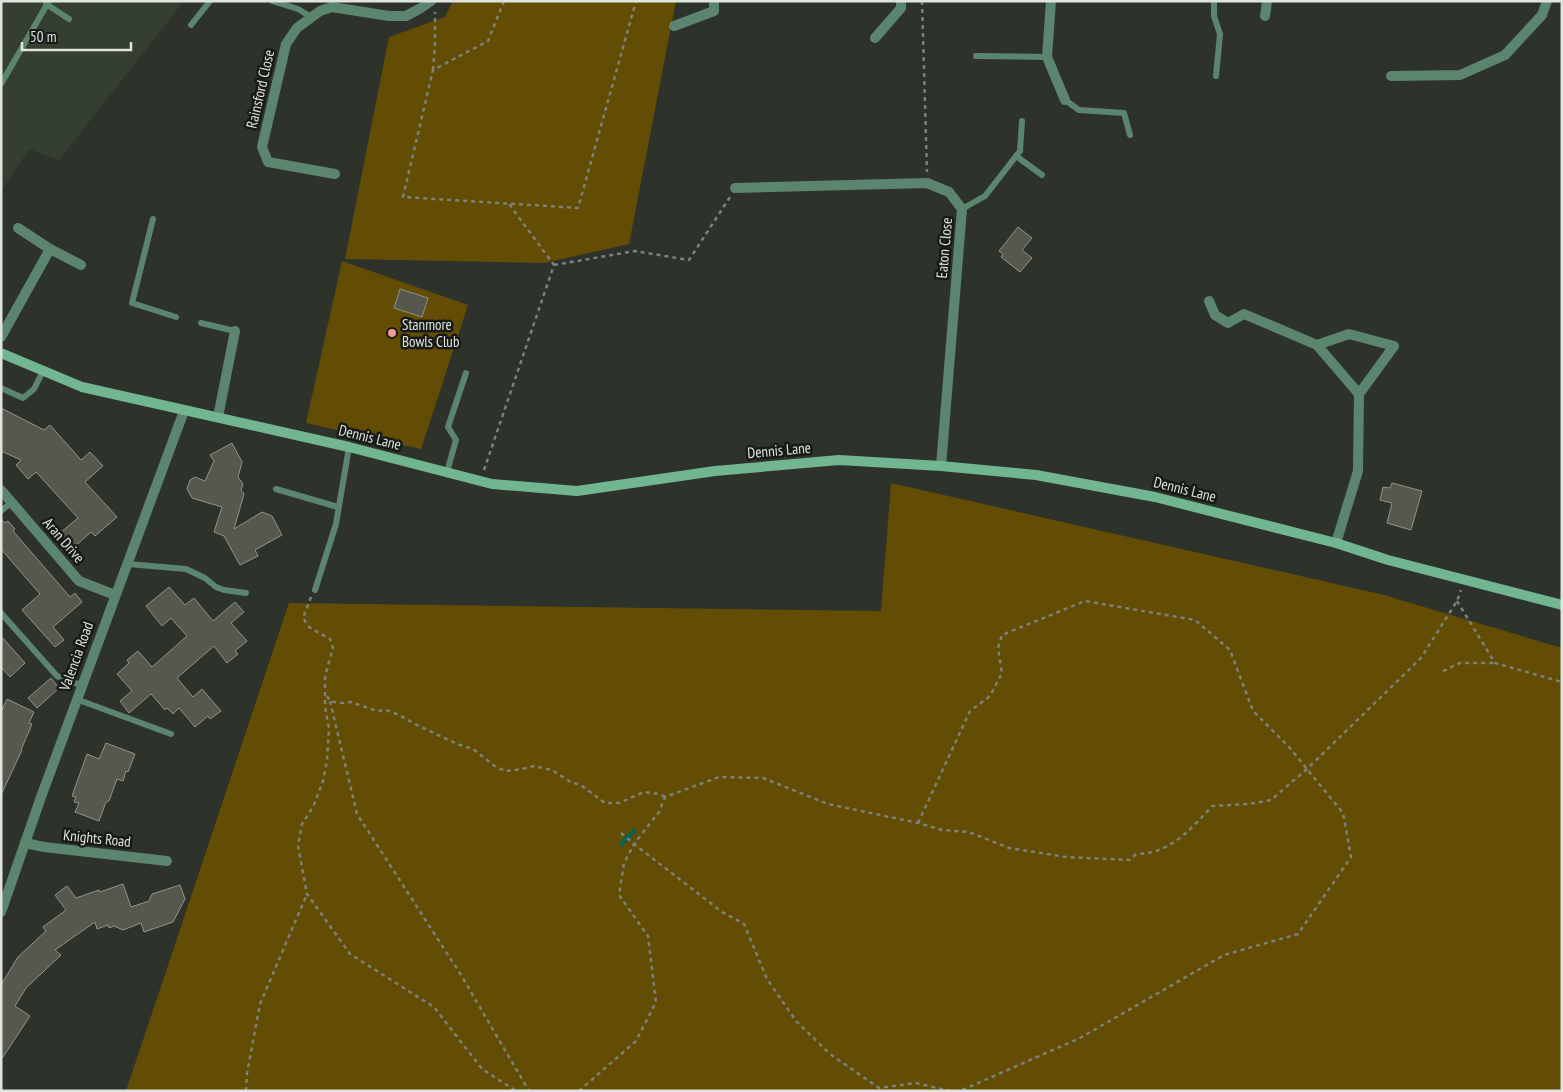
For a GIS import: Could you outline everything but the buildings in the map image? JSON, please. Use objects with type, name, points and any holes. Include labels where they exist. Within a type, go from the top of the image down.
[{"type":"street","points":[[674,26],[714,10],[714,1]]},
{"type":"street","points":[[875,38],[901,8],[901,1]]},
{"type":"street","points":[[1051,1],[1048,57],[1065,100]]},
{"type":"street","points":[[1265,16],[1267,1]]},
{"type":"street","points":[[1391,76],[1460,75],[1505,55],[1542,15],[1547,1]]},
{"type":"street","name":"Rainsford Close","points":[[332,4],[297,28],[286,44],[262,147],[268,162],[335,174]]},
{"type":"street","points":[[332,4],[389,16],[406,16],[421,8],[433,6]]},
{"type":"street","name":"Eaton Close","points":[[735,188],[927,183],[949,192],[962,209],[941,466]]},
{"type":"street","points":[[18,228],[50,249],[81,265]]},
{"type":"street","points":[[1,337],[50,249]]},
{"type":"street","points":[[1209,301],[1215,315],[1228,322],[1244,314],[1317,345],[1358,394]]},
{"type":"street","points":[[218,417],[235,330]]},
{"type":"street","points":[[1317,345],[1349,334],[1394,346],[1358,394],[1358,471],[1336,543]]},
{"type":"street","name":"Dennis Lane","points":[[1,353],[82,387],[349,447],[492,484],[577,491],[714,471],[839,460],[941,466],[1036,475],[1155,497],[1336,543],[1388,560],[1562,605]]},
{"type":"street","name":"Valencia Road","points":[[1,912],[76,699],[184,411]]},
{"type":"street","name":"Aran Drive","points":[[1,490],[79,581],[115,595]]},
{"type":"street","name":"Knights Road","points":[[25,843],[44,847],[167,861]]},
{"type":"lane","points":[[191,25],[210,1]]},
{"type":"lane","points":[[272,1],[298,9],[311,17]]},
{"type":"lane","points":[[1214,1],[1214,16],[1220,34],[1216,76]]},
{"type":"lane","points":[[1,84],[47,3],[69,19]]},
{"type":"lane","points":[[976,56],[1048,57]]},
{"type":"lane","points":[[1065,100],[1079,110],[1124,113],[1130,135]]},
{"type":"lane","points":[[962,209],[985,196],[1020,151],[1022,121]]},
{"type":"lane","points":[[1016,156],[1042,175]]},
{"type":"lane","points":[[153,219],[132,303],[176,317]]},
{"type":"lane","points":[[201,323],[235,330]]},
{"type":"lane","points":[[1,388],[23,398],[34,390],[44,371]]},
{"type":"lane","points":[[447,472],[456,440],[448,427],[466,373]]},
{"type":"lane","points":[[315,590],[336,524],[349,447]]},
{"type":"lane","points":[[276,489],[338,507]]},
{"type":"lane","points":[[1,511],[12,502]]},
{"type":"lane","points":[[128,564],[186,568],[205,578],[216,587],[246,593]]},
{"type":"lane","points":[[1,613],[50,669],[67,681],[82,685]]},
{"type":"lane","points":[[76,699],[171,734]]},
{"type":"path","points":[[433,70],[488,41],[504,1]]},
{"type":"path","points":[[433,6],[435,44],[433,70],[403,197],[578,208],[636,1]]},
{"type":"path","points":[[922,1],[927,183]]},
{"type":"path","points":[[554,264],[635,251],[689,260],[735,188]]},
{"type":"path","points":[[509,204],[554,264]]},
{"type":"path","points":[[480,481],[554,264]]},
{"type":"path","points":[[330,701],[340,703],[351,702],[377,711],[386,710],[399,715],[457,744],[473,749],[496,767],[506,771],[522,770],[534,766],[552,770],[569,781],[582,786],[605,803],[620,803],[644,792],[665,797],[719,777],[762,778],[828,804],[942,830],[969,832],[1008,848],[1066,857],[1130,860],[1136,854],[1150,854],[1174,843],[1193,828],[1212,806],[1248,804],[1271,800],[1307,769],[1420,658],[1456,601],[1465,580]]},
{"type":"path","points":[[315,590],[302,618],[309,627],[330,638],[333,648],[325,676],[325,706],[329,729],[327,760],[323,781],[313,807],[302,824],[298,846],[307,894],[350,954],[434,1007],[482,1070],[516,1091]]},
{"type":"path","points":[[918,823],[970,711],[990,696],[1002,673],[998,648],[1002,635],[1085,601],[1195,620],[1230,650],[1253,711],[1289,747],[1343,813],[1351,857],[1298,934],[1224,956],[1080,1038],[960,1091]]},
{"type":"path","points":[[1456,601],[1495,663]]},
{"type":"path","points":[[1443,671],[1460,663],[1495,663],[1562,682]]},
{"type":"path","points":[[326,695],[330,701],[356,814],[461,975],[529,1091]]},
{"type":"path","points":[[579,1091],[636,1041],[656,1002],[648,936],[619,895],[624,863],[634,844],[659,812],[665,797]]},
{"type":"path","points":[[621,833],[722,912],[744,924],[767,979],[796,1021],[830,1054],[879,1088],[916,1083],[950,1091]]},
{"type":"path","points":[[246,1091],[247,1073],[260,1004],[307,894]]},
{"type":"shaded area","points":[[1,1],[184,1],[59,160],[29,149],[1,191]]},
{"type":"shaded area","points":[[453,1],[676,1],[629,244],[544,263],[345,259],[389,37],[445,17]]},
{"type":"shaded area","name":"Stanmore Bowls Club","points":[[342,261],[468,305],[421,449],[306,423]]},
{"type":"shaded area","points":[[891,483],[1384,595],[1562,648],[1562,1091],[126,1091],[289,603],[881,611]]},
{"type":"waterway","points":[[621,844],[634,831]]},
{"type":"place","name":"Stanmore Bowls Club","points":[[392,333]]}]
